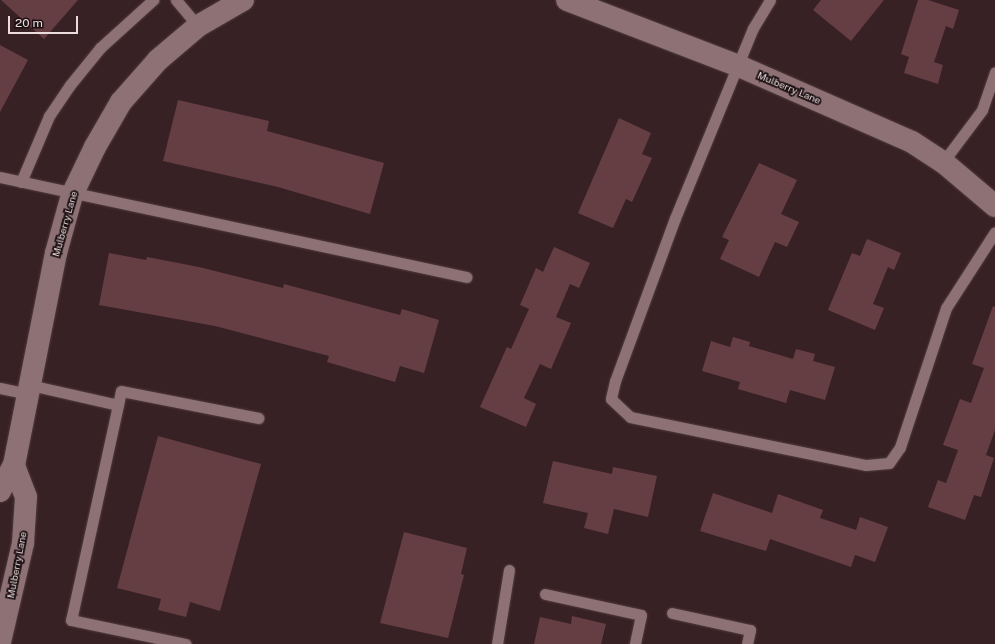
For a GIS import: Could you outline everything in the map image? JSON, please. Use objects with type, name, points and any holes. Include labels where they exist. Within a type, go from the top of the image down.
[{"type":"street","name":"Mulberry Lane","points":[[0,491],[14,465],[56,253],[72,195],[121,102],[158,60],[198,26],[242,0]]},
{"type":"street","name":"Mulberry Lane","points":[[567,0],[739,66],[912,142],[943,162],[995,206]]},
{"type":"street","name":"Mulberry Lane","points":[[0,642],[23,543],[26,497],[14,465]]},
{"type":"lane","points":[[21,182],[49,116],[70,85],[100,48],[153,0]]},
{"type":"lane","points":[[176,0],[198,26]]},
{"type":"lane","points":[[770,0],[753,28],[739,66],[676,218],[615,381],[612,399],[630,417],[866,465],[889,463],[900,447],[946,308],[995,232]]},
{"type":"lane","points":[[943,162],[982,110],[995,72]]},
{"type":"lane","points":[[0,178],[72,195],[466,277]]},
{"type":"lane","points":[[0,388],[30,390],[118,405]]},
{"type":"lane","points":[[186,644],[162,642],[71,620],[121,391],[258,418]]},
{"type":"lane","points":[[497,644],[509,570]]},
{"type":"lane","points":[[545,594],[641,615],[635,644]]},
{"type":"lane","points":[[672,613],[750,630],[747,644]]},
{"type":"building","points":[[1,0],[78,0],[44,39]]},
{"type":"building","points":[[821,0],[884,0],[851,41],[813,10]]},
{"type":"building","points":[[918,0],[928,0],[959,10],[953,29],[946,26],[934,62],[943,65],[938,84],[904,73],[909,57],[901,54]]},
{"type":"building","points":[[0,45],[28,60],[0,112]]},
{"type":"building","points":[[178,100],[269,121],[267,131],[384,163],[370,214],[278,187],[163,161]]},
{"type":"building","points":[[619,118],[651,133],[642,154],[652,158],[632,202],[626,199],[613,228],[578,213]]},
{"type":"building","points":[[759,163],[797,180],[781,214],[799,222],[787,247],[775,242],[759,277],[720,259],[729,240],[722,237]]},
{"type":"building","points":[[867,239],[901,253],[894,270],[888,267],[873,304],[884,308],[875,330],[828,310],[852,253],[860,256]]},
{"type":"building","points":[[554,247],[590,263],[579,288],[570,284],[556,317],[571,323],[551,369],[540,364],[524,398],[536,404],[526,427],[480,407],[507,347],[511,349],[529,309],[520,305],[536,268],[543,272]]},
{"type":"building","points":[[109,253],[146,260],[147,257],[199,267],[283,288],[284,284],[400,315],[402,309],[439,320],[424,373],[400,366],[395,382],[327,362],[329,356],[215,326],[99,305]]},
{"type":"building","points":[[993,306],[995,307],[995,430],[986,455],[994,458],[981,497],[974,495],[965,520],[928,507],[938,480],[946,483],[958,450],[943,445],[960,399],[971,403],[984,368],[972,364]]},
{"type":"building","points":[[733,337],[750,342],[749,346],[793,359],[796,349],[815,354],[813,361],[835,367],[825,400],[790,390],[786,403],[738,389],[740,382],[702,371],[711,341],[730,347]]},
{"type":"building","points":[[158,436],[261,464],[220,611],[190,602],[186,617],[158,610],[161,599],[117,588]]},
{"type":"building","points":[[553,461],[612,474],[613,467],[657,476],[648,517],[614,509],[608,534],[584,528],[588,513],[543,503]]},
{"type":"building","points":[[713,493],[772,513],[778,494],[823,510],[820,518],[856,530],[860,517],[888,527],[875,562],[855,555],[851,567],[770,539],[766,551],[700,531]]},
{"type":"building","points":[[404,532],[467,548],[461,574],[464,575],[448,638],[380,623]]},
{"type":"building","points":[[572,616],[606,624],[601,644],[534,644],[540,617],[571,624]]}]
